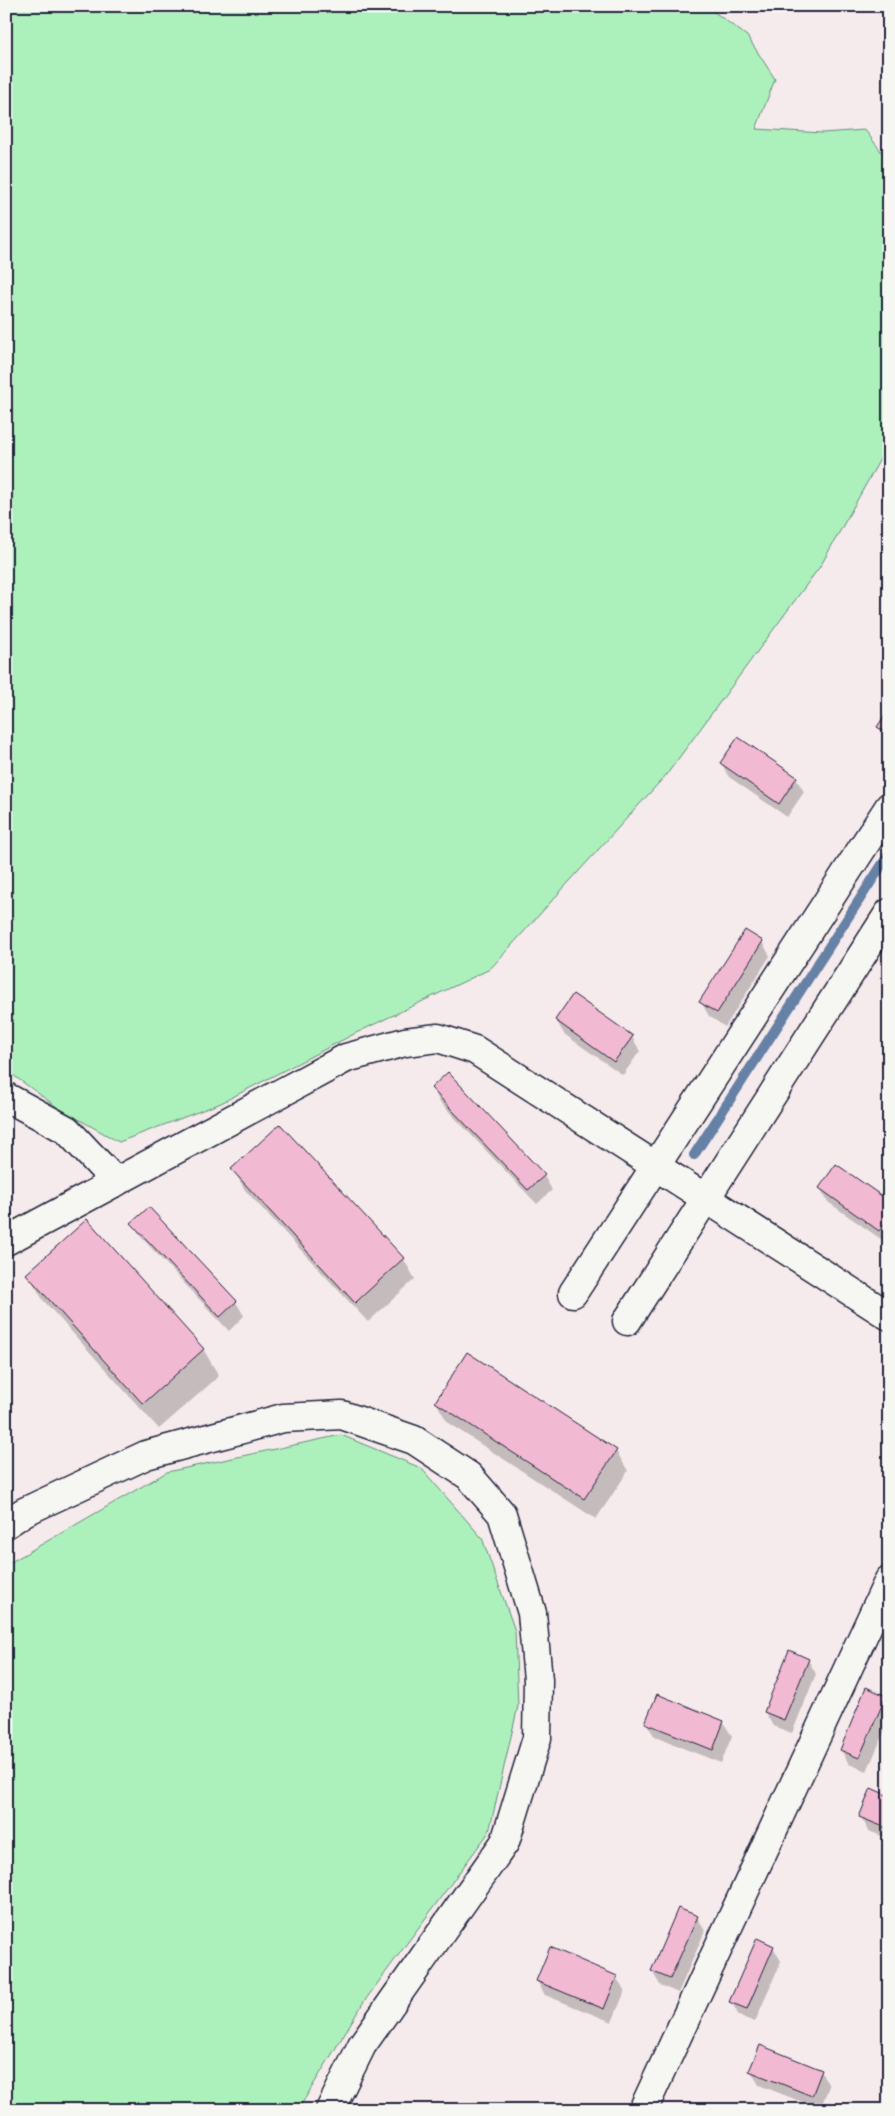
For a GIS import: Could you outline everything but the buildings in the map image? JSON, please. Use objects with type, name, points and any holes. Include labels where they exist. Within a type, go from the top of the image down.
[{"type":"street","points":[[573,1293],[889,807]]},
{"type":"street","points":[[627,1321],[889,913]]},
{"type":"street","points":[[6,1241],[346,1058],[405,1042],[438,1038],[475,1050],[889,1316]]},
{"type":"street","points":[[6,1096],[67,1130],[116,1182]]},
{"type":"street","points":[[6,1524],[24,1512],[146,1455],[283,1418],[342,1415],[414,1440],[469,1476],[502,1514],[532,1613],[538,1680],[534,1747],[505,1842],[362,2045],[330,2110]]},
{"type":"street","points":[[642,2110],[889,1580]]},
{"type":"green space","points":[[6,6],[706,6],[747,36],[775,79],[756,129],[822,133],[865,130],[889,162],[889,443],[821,565],[667,774],[490,969],[356,1033],[221,1103],[119,1142],[57,1107],[6,1070]]},
{"type":"green space","points":[[341,1435],[421,1468],[482,1538],[515,1631],[518,1706],[489,1832],[363,2003],[298,2110],[6,2110],[6,1565],[167,1472]]},
{"type":"waterway","points":[[694,1155],[889,854]]}]
